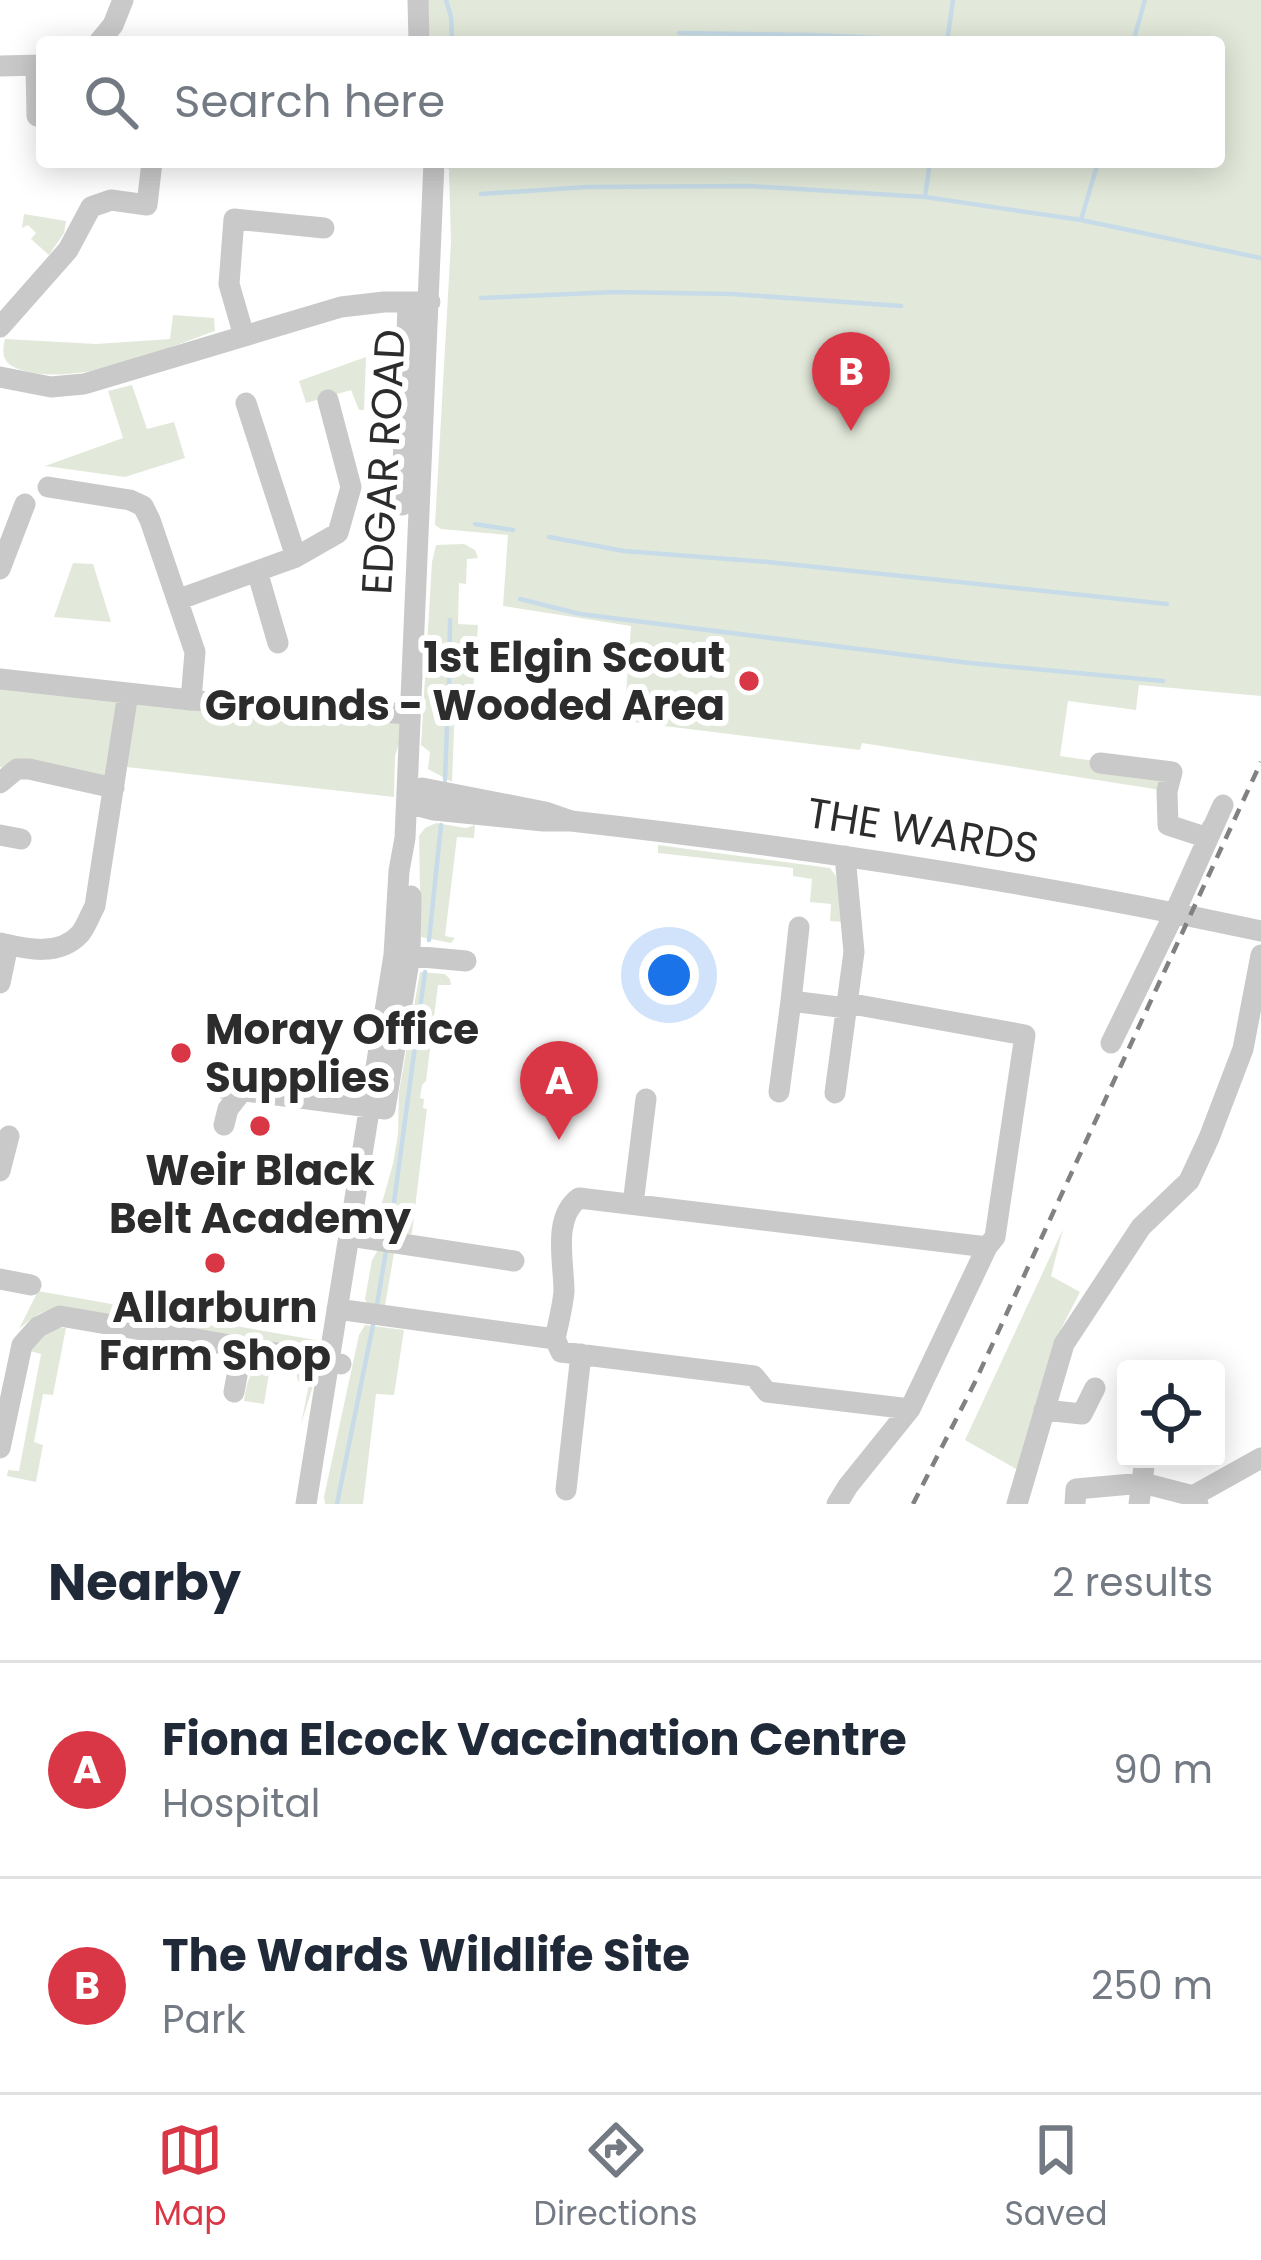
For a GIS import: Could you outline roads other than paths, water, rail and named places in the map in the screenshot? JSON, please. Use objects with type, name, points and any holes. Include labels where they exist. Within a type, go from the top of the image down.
[{"type":"street","points":[[104,36],[123,0]]},
{"type":"street","points":[[418,0],[419,36]]},
{"type":"street","points":[[0,66],[36,65]]},
{"type":"street","points":[[0,327],[68,250],[91,207],[111,200],[147,205],[151,168]]},
{"type":"street","name":"EDGAR ROAD","points":[[416,791],[409,714],[419,302],[433,168]]},
{"type":"street","points":[[244,336],[229,284],[234,219],[325,229]]},
{"type":"street","points":[[0,377],[51,387],[84,384],[341,307],[419,302],[402,505]]},
{"type":"street","points":[[177,600],[296,557],[338,533],[350,488],[328,400]]},
{"type":"street","points":[[246,403],[296,557]]},
{"type":"street","points":[[48,487],[142,506],[195,652],[191,700]]},
{"type":"street","points":[[0,569],[25,504]]},
{"type":"street","points":[[257,571],[278,643]]},
{"type":"street","points":[[0,679],[191,700],[409,714]]},
{"type":"street","points":[[0,983],[4,944],[34,950],[61,947],[81,933],[94,906],[128,693]]},
{"type":"street","points":[[1100,763],[1172,772],[1168,825],[1208,838],[1222,805],[1175,912],[1111,1043]]},
{"type":"street","points":[[0,782],[17,769],[114,788]]},
{"type":"street","points":[[307,1500],[335,1364],[402,955],[399,871],[405,831],[417,813],[416,791]]},
{"type":"street","name":"THE WARDS","points":[[416,791],[543,821],[845,856],[1261,931]]},
{"type":"street","points":[[835,1093],[854,933],[845,856]]},
{"type":"street","points":[[779,1092],[800,927]]},
{"type":"street","points":[[402,955],[466,961]]},
{"type":"street","points":[[1017,1504],[1064,1344],[1142,1227],[1190,1181],[1243,1049],[1261,955]]},
{"type":"street","points":[[790,1001],[1024,1035],[995,1237],[910,1409],[837,1504]]},
{"type":"street","points":[[1243,1049],[1261,1068]]},
{"type":"street","points":[[224,1125],[231,1102],[245,1086],[378,1109]]},
{"type":"street","points":[[633,1204],[646,1099]]},
{"type":"street","points":[[0,1171],[9,1136]]},
{"type":"street","points":[[910,1409],[767,1392],[754,1376],[561,1352],[555,1339],[564,1290],[560,1267],[568,1208],[579,1198],[987,1247]]},
{"type":"street","points":[[357,1237],[514,1261]]},
{"type":"street","points":[[0,1279],[31,1285]]},
{"type":"street","points":[[344,1311],[555,1339]]},
{"type":"street","points":[[0,1448],[22,1345],[54,1318],[68,1316],[335,1364]]},
{"type":"street","points":[[234,1392],[242,1348]]},
{"type":"street","points":[[566,1490],[581,1354]]},
{"type":"street","points":[[1044,1410],[1082,1414],[1096,1388]]},
{"type":"street","points":[[1075,1504],[1076,1489],[1196,1500],[1261,1458]]},
{"type":"waterway","points":[[446,0],[452,36]]},
{"type":"waterway","points":[[948,36],[953,0]]},
{"type":"waterway","points":[[1135,36],[1145,0]]},
{"type":"waterway","points":[[679,33],[836,36]]},
{"type":"waterway","points":[[925,197],[929,168]]},
{"type":"waterway","points":[[1081,220],[1096,168]]},
{"type":"waterway","points":[[481,194],[587,187],[749,186],[925,197],[1081,220],[1261,258]]},
{"type":"waterway","points":[[481,298],[615,292],[732,294],[901,306]]},
{"type":"waterway","points":[[475,524],[513,530]]},
{"type":"waterway","points":[[549,537],[624,551],[1167,604]]},
{"type":"waterway","points":[[520,599],[580,614],[970,663],[1163,681]]},
{"type":"waterway","points":[[449,689],[450,620]]},
{"type":"waterway","points":[[445,780],[448,699]]},
{"type":"waterway","points":[[429,940],[441,825]]},
{"type":"waterway","points":[[390,1232],[425,972]]},
{"type":"waterway","points":[[377,1305],[386,1251]]},
{"type":"waterway","points":[[337,1504],[373,1325]]},
{"type":"railway","points":[[913,1504],[975,1382],[1261,762]]},
{"type":"place","name":"The Wards Wildlife Site","points":[[851,431]]},
{"type":"place","name":"1st Elgin Scout Grounds - Wooded Area","points":[[749,681]]},
{"type":"place","name":"Moray Office Supplies","points":[[181,1053]]},
{"type":"place","name":"Weir Black Belt Academy","points":[[260,1126]]},
{"type":"place","name":"Fiona Elcock Vaccination Centre","points":[[559,1140]]},
{"type":"place","name":"Allarburn Farm Shop","points":[[215,1263]]}]
